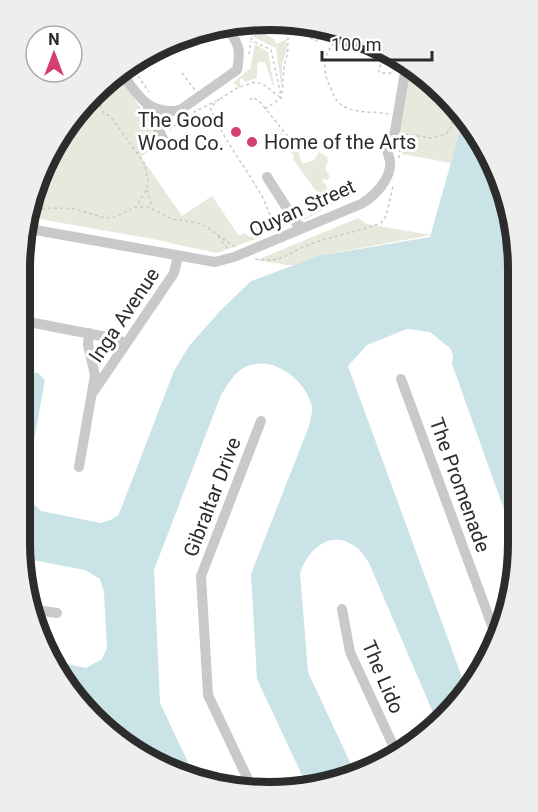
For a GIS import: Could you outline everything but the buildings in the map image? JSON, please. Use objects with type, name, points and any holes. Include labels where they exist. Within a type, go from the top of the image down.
[{"type":"street","points":[[125,78],[141,100],[168,110],[180,110],[235,73],[240,52],[231,33]]},
{"type":"street","name":"Ouyan Street","points":[[34,230],[215,262],[234,257],[300,226],[370,198],[378,191],[386,177],[390,163],[386,146],[392,139],[406,73]]},
{"type":"street","points":[[151,102],[148,110],[163,138]]},
{"type":"street","points":[[267,177],[300,226]]},
{"type":"street","name":"Inga Avenue","points":[[94,391],[174,273],[178,256]]},
{"type":"street","points":[[34,323],[117,339],[126,344]]},
{"type":"street","name":"Inga Avenue","points":[[79,467],[94,391],[95,375],[88,345],[89,333]]},
{"type":"street","name":"The Promenade","points":[[401,379],[493,627]]},
{"type":"street","name":"Gibraltar Drive","points":[[249,781],[208,695],[201,576],[261,421]]},
{"type":"street","name":"The Lido","points":[[342,609],[350,652],[394,747]]},
{"type":"street","points":[[40,610],[57,613]]},
{"type":"path","points":[[246,31],[253,40],[271,50],[281,98]]},
{"type":"path","points":[[266,109],[281,98],[284,66],[289,53],[287,40],[294,32]]},
{"type":"path","points":[[299,32],[316,41],[322,36]]},
{"type":"path","points":[[336,41],[325,59],[323,72],[336,99],[343,106],[356,111],[398,115]]},
{"type":"path","points":[[384,60],[378,69],[380,73],[403,70]]},
{"type":"path","points":[[134,71],[151,102]]},
{"type":"path","points":[[182,73],[196,91],[189,96]]},
{"type":"path","points":[[137,153],[163,138],[192,113],[237,88],[255,82],[263,84],[281,98]]},
{"type":"path","points":[[250,100],[253,97],[266,109],[289,138]]},
{"type":"path","points":[[219,99],[211,107],[217,125],[259,190],[273,220],[279,226]]},
{"type":"path","points":[[99,101],[104,112],[111,117],[144,163],[151,203],[149,207]]},
{"type":"path","points":[[401,133],[431,138],[446,135],[454,117]]},
{"type":"path","points":[[136,207],[147,189]]},
{"type":"path","points":[[38,209],[75,209],[105,218],[114,217],[136,207],[149,207],[172,219],[207,226],[236,248],[243,245]]},
{"type":"path","points":[[263,236],[279,226],[300,226]]},
{"type":"shaded area","points":[[248,31],[260,31],[274,39],[276,44],[286,40],[287,49],[282,64],[282,84],[276,48],[252,36]]},
{"type":"shaded area","points":[[255,44],[268,52],[274,85],[265,62],[260,62],[257,64],[257,78],[245,82],[242,78],[240,79],[240,88],[233,83],[250,70]]},
{"type":"shaded area","points":[[402,70],[427,89],[461,127],[451,163],[402,154],[404,140],[409,136],[392,132]]},
{"type":"shaded area","points":[[121,81],[151,123],[160,142],[141,157],[182,216],[212,196],[239,236],[245,233],[249,237],[256,232],[255,225],[261,223],[265,229],[258,238],[217,253],[36,218],[48,178],[70,136],[89,111]]},
{"type":"shaded area","points":[[276,125],[294,149],[297,147],[302,164],[314,160],[319,152],[327,157],[325,168],[330,177],[327,180],[321,179],[327,186],[326,196],[331,197],[333,204],[306,219],[302,220],[325,206],[293,159],[289,148],[286,149],[286,144],[281,140],[283,137]]},
{"type":"shaded area","points":[[358,218],[367,224],[431,235],[318,256],[294,265],[257,260]]},
{"type":"water","points":[[461,127],[490,178],[500,207],[506,238],[508,521],[452,364],[451,349],[430,332],[407,329],[367,345],[348,366],[463,683],[434,716],[369,563],[361,551],[351,544],[341,540],[332,540],[322,544],[306,560],[300,573],[308,672],[352,767],[304,779],[257,679],[251,574],[309,426],[312,407],[303,388],[287,372],[266,364],[256,364],[238,372],[221,395],[154,570],[160,703],[191,769],[149,750],[111,723],[89,701],[63,663],[86,668],[102,659],[107,648],[104,592],[100,579],[85,570],[31,560],[30,500],[41,511],[100,523],[113,519],[119,514],[174,371],[189,346],[251,281],[318,256],[430,237]]},
{"type":"water","points":[[30,372],[38,373],[45,380],[30,463]]},
{"type":"place","name":"The Good Wood Co.","points":[[236,132]]},
{"type":"place","name":"Home of the Arts","points":[[252,142]]}]
